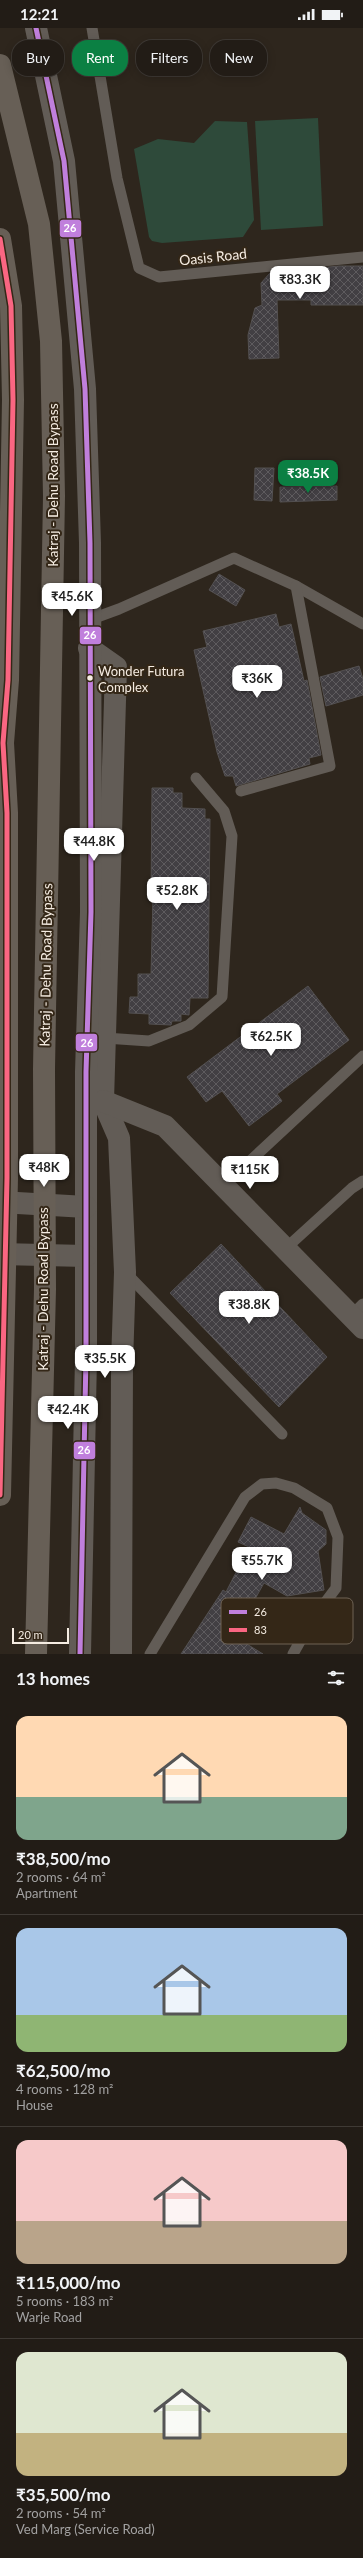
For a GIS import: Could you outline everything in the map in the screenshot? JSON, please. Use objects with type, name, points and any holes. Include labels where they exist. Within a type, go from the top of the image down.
[{"type":"highway","name":"Katraj - Dehu Road Bypass","points":[[0,66],[39,224],[51,341],[54,496],[43,1174],[45,1289],[36,1654]]},
{"type":"highway","points":[[0,239],[11,306],[13,400],[8,680],[2,743],[7,813],[5,1285],[0,1495]]},
{"type":"street","points":[[36,28],[64,161],[85,389],[90,543],[89,648],[91,912],[95,1096],[119,1138],[124,1272],[122,1363],[121,1654]]},
{"type":"street","points":[[80,1654],[86,1207],[95,1096],[105,1038],[116,667],[89,648]]},
{"type":"street","points":[[95,1096],[165,1126],[222,1187],[285,1249],[359,1316]]},
{"type":"street","points":[[0,1202],[86,1207]]},
{"type":"street","points":[[0,1254],[86,1256]]},
{"type":"lane","name":"Oasis Road","points":[[92,28],[117,178],[139,268],[159,277],[363,257]]},
{"type":"lane","points":[[89,620],[119,609],[234,558],[296,586],[363,624]]},
{"type":"lane","points":[[241,791],[330,766],[296,586]]},
{"type":"lane","points":[[105,1038],[149,1041],[188,1025],[222,997],[232,836],[224,811],[196,778]]},
{"type":"lane","points":[[222,1187],[362,1060]]},
{"type":"lane","points":[[285,1249],[352,1188],[363,1181]]},
{"type":"lane","points":[[124,1272],[282,1434]]},
{"type":"lane","points":[[150,1654],[245,1497],[262,1484],[276,1483],[294,1488],[327,1508],[338,1537],[336,1588],[328,1598]]},
{"type":"lane","points":[[293,1654],[299,1644]]},
{"type":"green space","points":[[318,118],[323,226],[261,230],[255,121]]},
{"type":"green space","points":[[215,121],[247,122],[254,220],[243,237],[162,243],[152,241],[149,237],[134,149],[158,139],[194,143]]},
{"type":"building","points":[[339,266],[363,266],[363,305],[311,305],[311,300],[277,300],[279,358],[249,359],[248,335],[255,308],[262,305],[261,283],[270,273]]},
{"type":"building","points":[[255,468],[274,468],[272,501],[254,500]]},
{"type":"building","points":[[337,486],[337,500],[280,502],[280,487]]},
{"type":"building","points":[[219,574],[245,590],[236,606],[209,590]]},
{"type":"building","points":[[276,614],[279,627],[291,624],[304,681],[307,680],[321,755],[309,758],[310,764],[236,786],[233,776],[225,776],[217,752],[194,650],[207,647],[203,631]]},
{"type":"building","points":[[359,666],[363,679],[363,695],[326,706],[320,677]]},
{"type":"building","points":[[152,788],[173,788],[173,793],[182,793],[182,808],[205,809],[205,819],[210,819],[208,998],[190,998],[189,1015],[181,1014],[181,1021],[172,1021],[171,1025],[149,1024],[149,1014],[129,1013],[130,997],[138,997],[138,974],[151,974],[153,897],[151,897]]},
{"type":"building","points":[[308,986],[349,1040],[277,1094],[282,1101],[249,1126],[222,1091],[206,1102],[187,1077]]},
{"type":"building","points":[[221,1244],[327,1357],[279,1407],[170,1293]]},
{"type":"building","points":[[300,1507],[302,1513],[326,1530],[326,1544],[318,1551],[324,1590],[287,1596],[264,1583],[256,1598],[221,1598],[221,1644],[247,1644],[263,1654],[181,1654],[223,1590],[226,1592],[249,1547],[238,1542],[251,1517],[284,1534]]},
{"type":"transit line","name":"26","points":[[36,28],[64,161],[85,389],[90,543],[91,912],[86,1072],[86,1357],[80,1654]]},
{"type":"transit line","name":"83","points":[[0,239],[11,306],[13,400],[8,680],[3,743],[7,813],[7,1178],[0,1495]]},
{"type":"place","name":"Wonder Futura Complex","points":[[90,678]]}]
